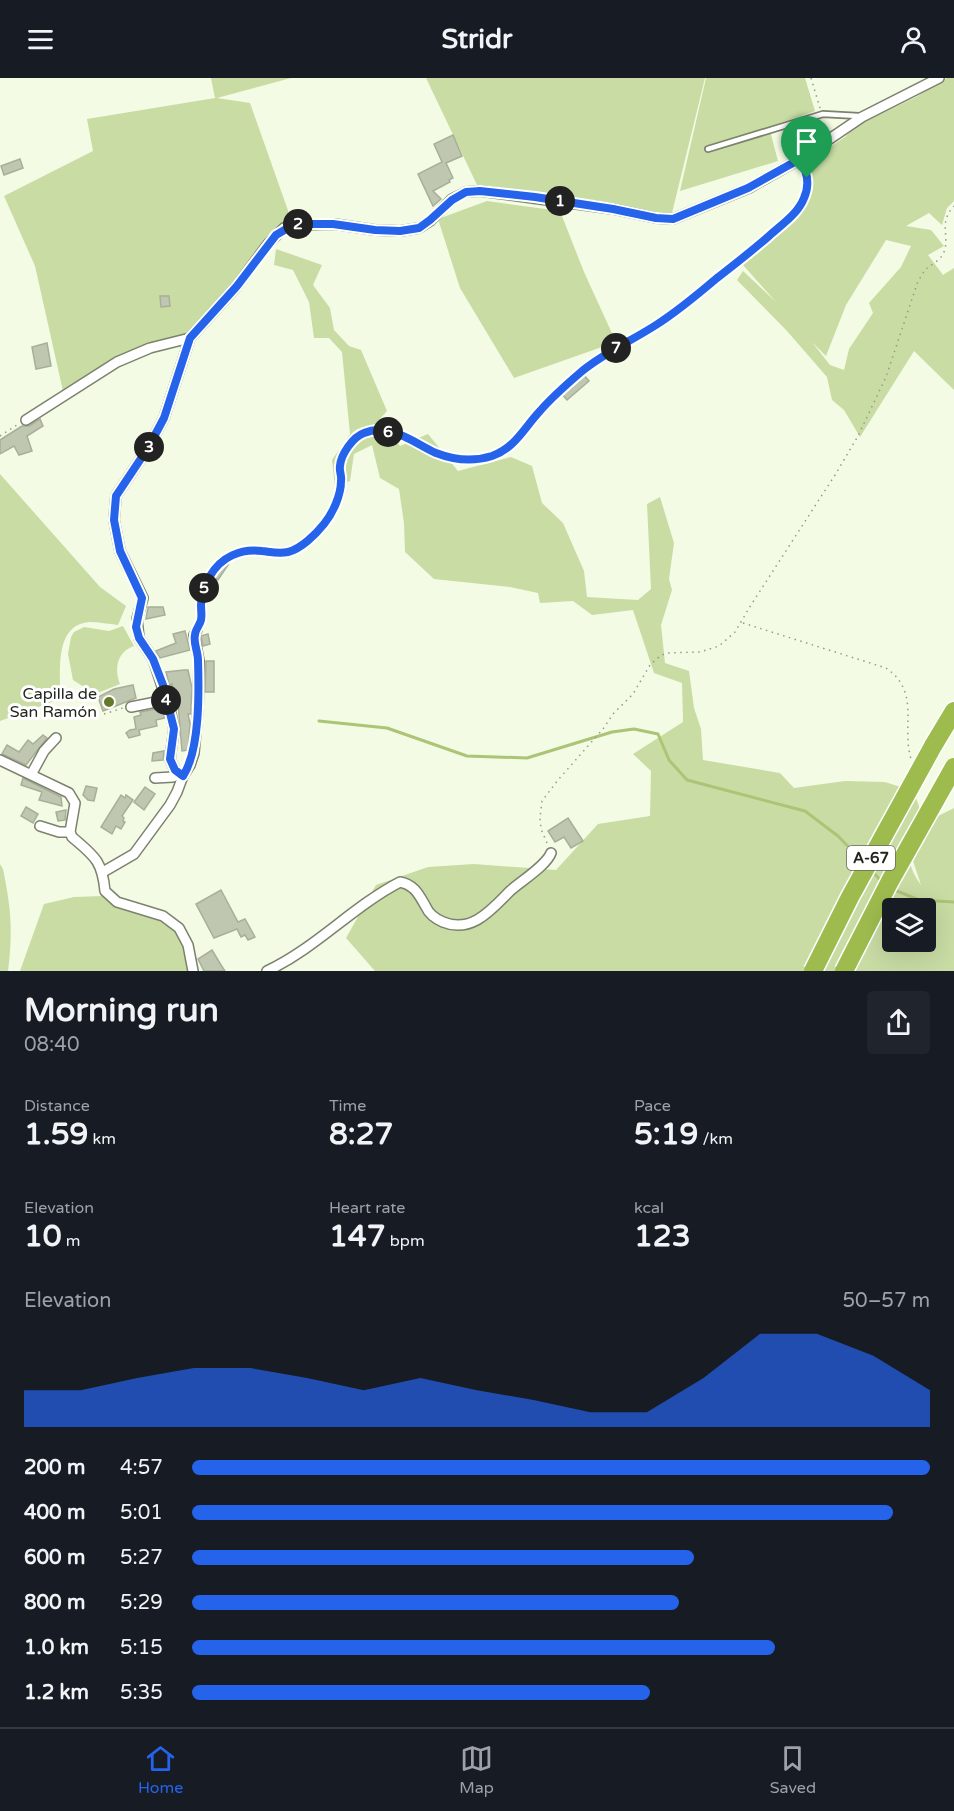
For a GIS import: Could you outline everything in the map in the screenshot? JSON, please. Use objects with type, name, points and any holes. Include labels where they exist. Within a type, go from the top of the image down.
[{"type":"highway","name":"A-67","points":[[813,971],[850,897],[954,711]]},
{"type":"highway","name":"A-67","points":[[844,971],[890,881],[954,767]]},
{"type":"street","points":[[181,775],[170,759],[174,729],[166,700],[153,659],[139,638],[136,627],[142,598],[120,551],[114,520],[116,496],[148,448],[164,418],[190,338],[243,278],[276,235],[293,225],[333,224],[392,231],[419,228],[452,200],[466,192],[480,191],[673,219],[748,188],[800,159],[862,117],[939,78]]},
{"type":"street","points":[[26,420],[117,362],[150,348],[190,338]]},
{"type":"street","points":[[103,872],[134,854],[170,805],[177,792],[181,775],[190,765],[194,753],[198,707],[199,661],[194,635],[197,630]]},
{"type":"street","points":[[131,707],[166,700]]},
{"type":"street","points":[[32,774],[44,751],[56,738]]},
{"type":"street","points":[[0,760],[64,789],[73,798],[75,809],[70,832],[72,837],[97,861],[103,872],[105,891],[117,902],[163,916],[179,928],[188,945],[193,971]]},
{"type":"street","points":[[155,778],[181,775]]},
{"type":"street","points":[[40,826],[59,832],[70,832]]},
{"type":"street","points":[[267,971],[320,939],[354,910],[400,882],[415,888],[426,908],[436,919],[457,926],[470,924],[483,917],[549,860],[551,853]]},
{"type":"lane","points":[[708,149],[823,114],[862,117]]},
{"type":"path","points":[[811,78],[823,114]]},
{"type":"path","points":[[197,630],[201,620],[204,586],[222,561],[250,550],[275,553],[291,551],[299,547],[324,525],[340,490],[341,461],[348,447],[360,435],[372,431],[396,433],[436,453],[465,460],[502,452],[520,437],[542,408],[580,372],[692,300],[738,264],[794,213],[804,200],[807,189],[806,172],[800,159]]},
{"type":"path","points":[[551,853],[541,829],[542,801],[613,714],[633,694],[650,665],[660,656],[667,653],[700,652],[718,646],[735,632],[835,475],[858,436],[886,377],[918,281],[925,270],[945,251],[945,225],[948,213],[954,206]]},
{"type":"path","points":[[0,436],[26,420]]},
{"type":"path","points":[[742,622],[886,668],[897,675],[903,684],[907,698],[909,755],[912,762]]},
{"type":"path","points":[[104,714],[131,707]]},
{"type":"green space","points":[[211,78],[291,78],[217,98],[250,103],[291,219],[279,227],[252,263],[188,334],[63,391],[35,266],[4,196],[93,151],[87,119],[215,98]]},
{"type":"green space","points":[[426,78],[705,78],[671,217],[577,200],[478,187]]},
{"type":"green space","points":[[706,78],[805,78],[815,111],[769,127],[778,161],[680,191]]},
{"type":"green space","points":[[947,78],[954,78],[954,201],[947,208],[942,225],[929,213],[906,226],[931,230],[944,246],[928,255],[943,275],[954,268],[954,390],[914,351],[860,437],[844,410],[832,400],[827,377],[787,331],[737,280],[743,271],[776,302],[743,265],[802,210],[810,193],[809,168],[806,163],[845,137],[856,126],[916,97]],"holes":[[[886,240],[911,246],[901,267],[869,303],[873,313],[849,349],[844,370],[830,365],[812,342],[826,356],[846,305]]]},
{"type":"green space","points":[[487,201],[560,211],[584,272],[616,342],[514,378],[460,288],[438,219]]},
{"type":"green space","points":[[276,249],[322,265],[313,285],[330,308],[334,330],[349,346],[361,350],[387,411],[379,420],[400,446],[428,434],[458,471],[511,457],[532,466],[542,503],[563,523],[584,571],[587,597],[638,600],[651,589],[647,504],[660,497],[674,543],[669,579],[672,590],[661,625],[665,663],[689,671],[694,708],[701,729],[703,760],[780,773],[794,788],[845,781],[885,782],[913,791],[920,808],[921,818],[910,858],[914,874],[921,885],[913,861],[926,822],[954,808],[954,971],[375,971],[346,938],[376,885],[428,867],[474,864],[556,870],[598,824],[650,816],[651,771],[633,754],[683,722],[682,683],[654,673],[633,610],[592,615],[573,601],[540,603],[538,593],[510,587],[434,579],[405,552],[399,489],[380,478],[372,445],[354,454],[350,481],[335,486],[332,460],[350,434],[342,352],[329,338],[314,338],[309,302],[293,270],[274,265]]},
{"type":"green space","points":[[0,474],[100,587],[126,606],[118,625],[89,622],[77,625],[69,632],[61,652],[60,699],[0,721]]},
{"type":"green space","points":[[123,626],[134,646],[124,652],[118,661],[117,672],[120,684],[95,694],[73,680],[68,654],[74,632],[84,627],[109,631]]},
{"type":"green space","points":[[0,864],[6,883],[10,920],[8,971],[0,971]]},
{"type":"green space","points":[[103,896],[115,905],[151,916],[168,925],[179,937],[189,971],[20,971],[44,904],[74,897]]},
{"type":"building","points":[[453,135],[462,156],[446,163],[453,178],[433,191],[441,199],[433,206],[418,174],[442,162],[434,144]]},
{"type":"building","points":[[20,159],[23,168],[4,175],[1,166]]},
{"type":"building","points":[[160,296],[169,296],[170,306],[161,307]]},
{"type":"building","points":[[47,343],[51,366],[36,369],[32,347]]},
{"type":"building","points":[[583,374],[589,381],[567,400],[561,393]]},
{"type":"building","points":[[40,419],[43,426],[27,436],[32,451],[19,455],[14,446],[0,454],[0,440],[22,426],[29,426]]},
{"type":"building","points":[[225,559],[230,562],[218,580],[212,575]]},
{"type":"building","points":[[148,607],[163,607],[165,615],[146,619]]},
{"type":"building","points":[[185,631],[190,650],[160,658],[156,651],[176,643],[173,634]]},
{"type":"building","points":[[208,634],[210,644],[203,646],[201,636]]},
{"type":"building","points":[[206,661],[214,661],[214,692],[205,692]]},
{"type":"building","points":[[188,670],[192,688],[191,714],[188,714],[190,724],[188,750],[182,751],[178,703],[175,703],[172,684],[169,685],[166,672]]},
{"type":"building","points":[[133,685],[136,698],[103,711],[98,697],[114,689]]},
{"type":"building","points":[[162,708],[165,718],[156,720],[157,726],[139,730],[140,735],[129,738],[126,733],[136,729],[134,717],[141,715],[140,712]]},
{"type":"building","points":[[43,735],[47,738],[26,765],[2,754],[7,745],[19,752],[28,740],[33,744]]},
{"type":"building","points":[[164,751],[163,760],[152,761],[153,753]]},
{"type":"building","points":[[23,778],[61,797],[62,806],[39,800],[42,792],[21,785]]},
{"type":"building","points":[[86,786],[97,788],[94,801],[88,800],[83,795]]},
{"type":"building","points":[[145,787],[155,794],[144,810],[134,802]]},
{"type":"building","points":[[121,795],[125,798],[126,795],[133,800],[122,816],[125,822],[121,829],[116,826],[112,834],[101,827]]},
{"type":"building","points":[[26,807],[38,814],[33,823],[21,816]]},
{"type":"building","points":[[66,810],[65,820],[58,821],[56,812]]},
{"type":"building","points":[[568,818],[583,841],[571,848],[564,837],[555,842],[548,831]]},
{"type":"building","points":[[221,890],[238,922],[245,919],[255,937],[248,940],[245,935],[241,937],[237,929],[214,938],[196,904]]},
{"type":"building","points":[[212,950],[225,971],[204,971],[198,959]]},
{"type":"waterway","points":[[319,721],[387,728],[467,756],[527,758],[612,732],[634,729],[658,734],[669,760],[687,780],[805,811],[838,836],[863,862]]},
{"type":"waterway","points":[[872,871],[882,882]]},
{"type":"waterway","points":[[892,889],[919,900],[954,902]]},
{"type":"place","name":"Capilla de San Ramón","points":[[109,702]]},
{"type":"route","points":[[800,159],[807,178],[807,189],[799,208],[753,251],[672,314],[580,372],[542,408],[520,437],[502,452],[465,460],[436,453],[396,433],[366,432],[348,447],[341,461],[340,490],[324,525],[299,547],[291,551],[275,553],[250,550],[222,561],[208,577],[204,586],[201,620],[194,635],[199,661],[194,753],[183,776],[175,770],[170,759],[173,721],[157,669],[139,638],[136,627],[142,598],[120,551],[114,520],[116,496],[148,448],[164,418],[188,350],[190,338],[237,286],[276,235],[284,228],[303,224],[333,224],[400,231],[419,228],[452,200],[466,192],[480,191],[535,197],[673,219],[748,188],[800,159]]}]
